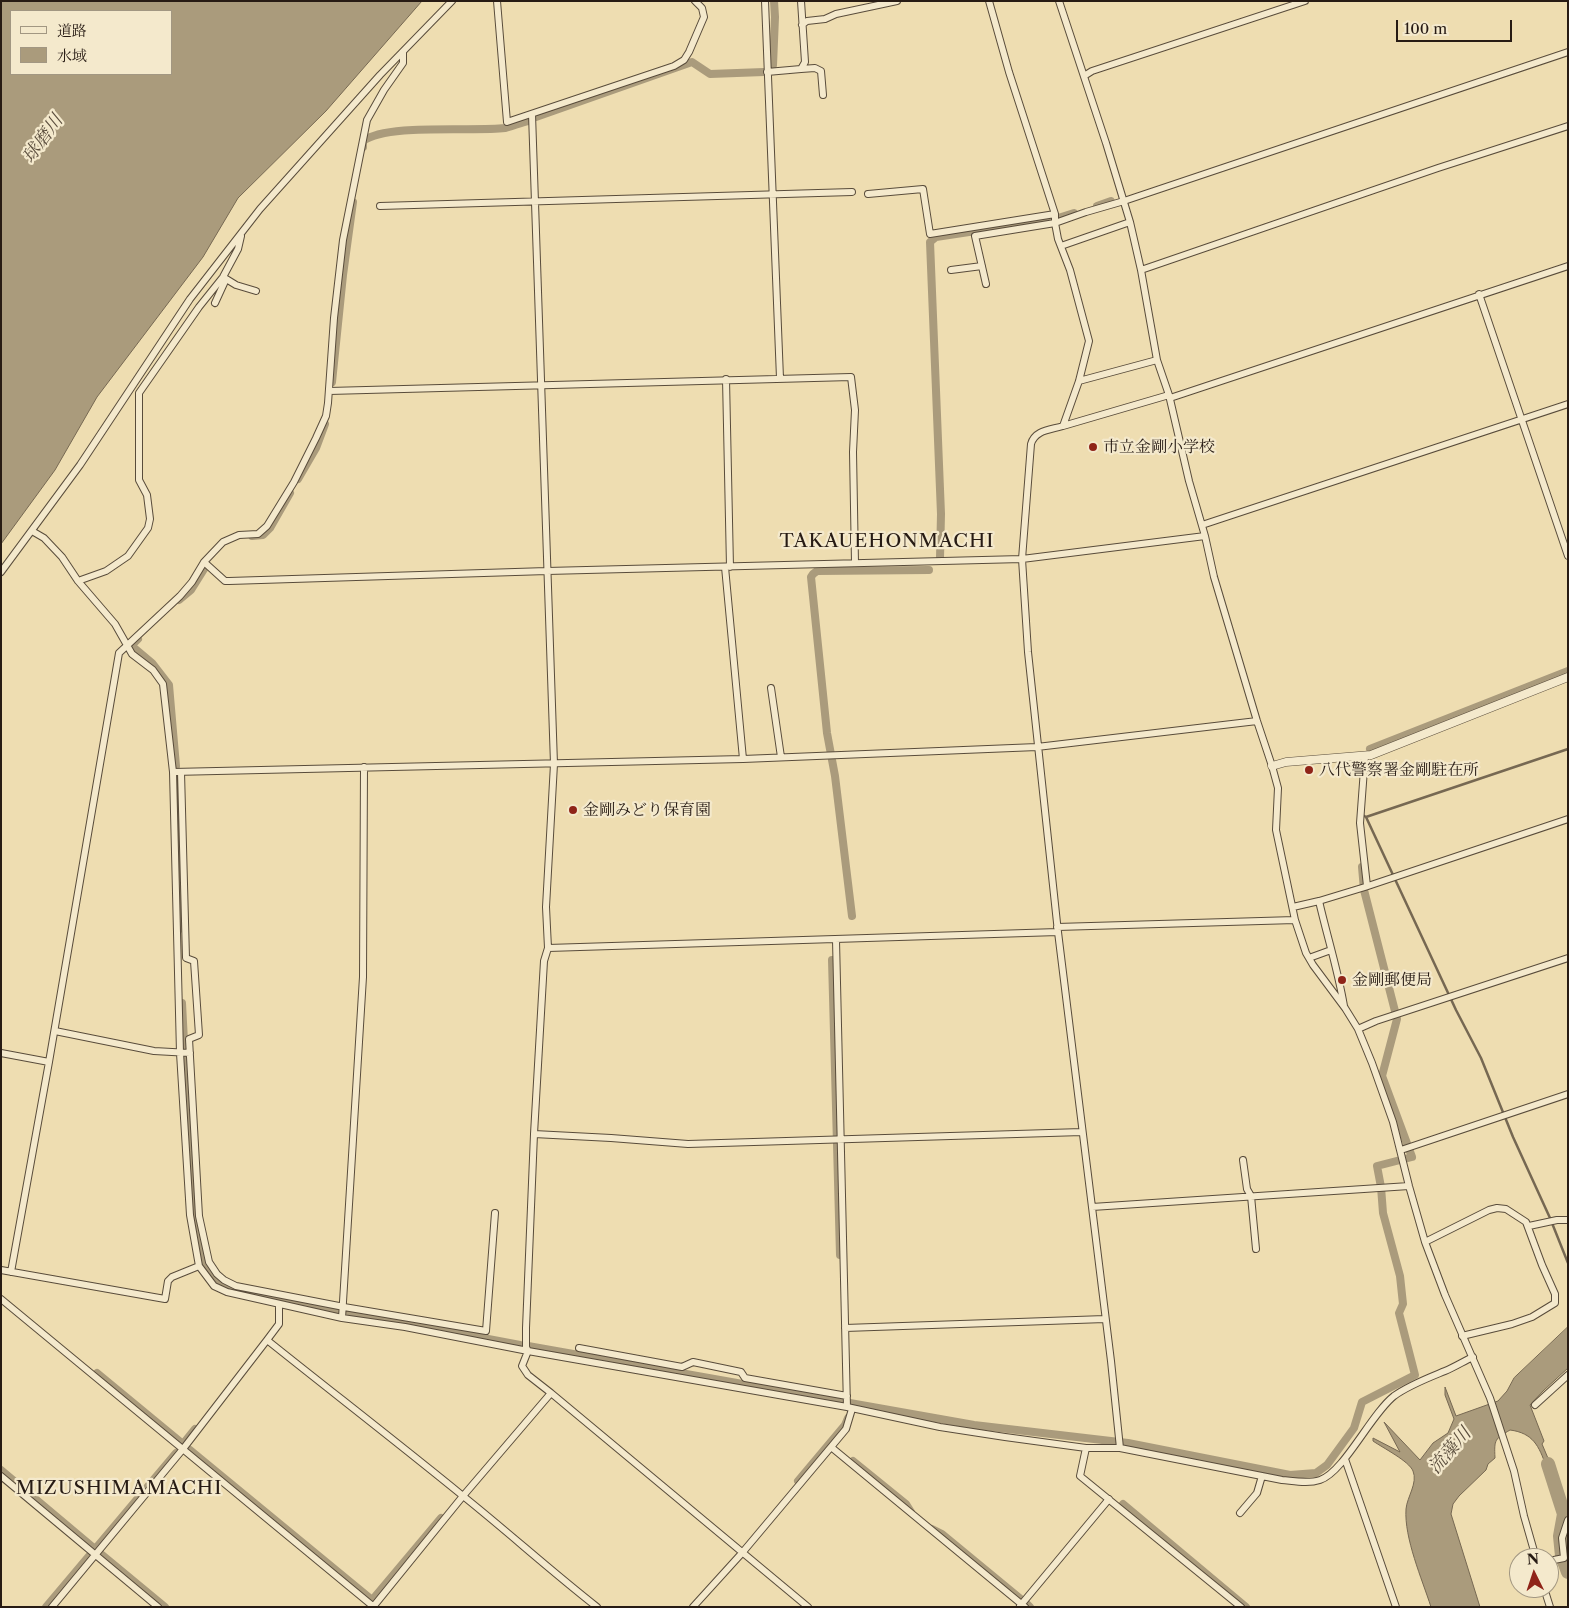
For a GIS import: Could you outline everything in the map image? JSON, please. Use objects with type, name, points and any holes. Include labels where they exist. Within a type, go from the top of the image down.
[{"type":"street","points":[[1,572],[80,465],[190,299],[241,233],[337,122],[452,1]]},
{"type":"street","points":[[497,1],[507,122],[674,66],[684,60],[704,17],[702,8],[695,1]]},
{"type":"street","points":[[765,1],[780,378]]},
{"type":"street","points":[[801,1],[805,62],[801,69]]},
{"type":"street","points":[[802,25],[807,20],[825,19],[836,14],[897,1]]},
{"type":"street","points":[[989,1],[1009,72],[1055,214],[1055,223],[1061,246],[1070,270],[1089,340],[1079,381],[1063,426]]},
{"type":"street","points":[[1059,1],[1130,222],[1141,270],[1157,360],[1170,396],[1189,481],[1205,536],[1214,577],[1256,721],[1278,788],[1276,830],[1292,907],[1309,958],[1358,1029],[1393,1122],[1425,1242],[1462,1336],[1473,1356],[1490,1398],[1514,1471],[1533,1548]]},
{"type":"street","points":[[1084,76],[1092,71],[1305,1]]},
{"type":"street","points":[[12,1272],[119,653],[180,596],[192,582],[204,562],[223,542],[239,535],[258,534],[267,526],[294,482],[316,438],[326,416],[343,240],[367,120],[403,64],[402,52]]},
{"type":"street","points":[[986,284],[975,236],[1055,223],[1568,52]]},
{"type":"street","points":[[768,72],[815,68],[821,71],[823,95]]},
{"type":"street","points":[[532,114],[554,764],[546,907],[548,948],[544,961],[534,1134],[526,1328],[526,1347],[528,1352],[522,1366],[528,1375],[808,1607]]},
{"type":"street","points":[[1141,270],[1429,171],[1568,126]]},
{"type":"street","points":[[868,194],[924,188],[930,234],[1055,214]]},
{"type":"street","points":[[380,206],[852,192]]},
{"type":"street","points":[[1061,246],[1130,222]]},
{"type":"street","points":[[215,303],[224,278],[238,249],[241,233]]},
{"type":"street","points":[[951,270],[982,266]]},
{"type":"street","points":[[1120,1447],[1057,930],[1028,652],[1022,559],[1033,438],[1037,434],[1170,396],[1568,266]]},
{"type":"street","points":[[224,278],[236,285],[256,291]]},
{"type":"street","points":[[78,581],[106,571],[128,556],[148,528],[150,519],[147,495],[138,480],[140,438],[139,393],[199,307],[224,278]]},
{"type":"street","points":[[1480,294],[1568,556]]},
{"type":"street","points":[[1079,381],[1157,360]]},
{"type":"street","points":[[329,391],[851,377],[855,410],[853,452],[855,563]]},
{"type":"street","points":[[726,379],[728,567],[743,759]]},
{"type":"street","points":[[1202,526],[1568,404]]},
{"type":"street","points":[[32,532],[44,538],[62,557],[78,581],[115,624],[132,654],[153,670],[163,684],[172,772],[185,1053],[190,1215],[199,1266],[214,1286],[227,1292],[342,1318],[405,1327],[528,1352],[850,1408],[971,1432],[1086,1448],[1120,1447],[1282,1480],[1313,1482],[1324,1479],[1344,1459],[1369,1424],[1393,1396],[1473,1356]]},
{"type":"street","points":[[204,562],[225,581],[229,582],[547,571],[1022,559],[1205,536]]},
{"type":"street","points":[[1272,766],[1286,762],[1365,756],[1568,677]]},
{"type":"street","points":[[771,688],[781,757]]},
{"type":"street","points":[[172,772],[743,759],[1037,747],[1256,721]]},
{"type":"street","points":[[1364,887],[1360,822],[1365,756]]},
{"type":"street","points":[[342,1318],[362,977],[364,767]]},
{"type":"street","points":[[181,772],[186,958],[194,961],[198,1035],[189,1039],[185,1053],[199,1216],[214,1277]]},
{"type":"street","points":[[1292,907],[1364,887],[1568,819]]},
{"type":"street","points":[[1319,901],[1337,967],[1344,1007]]},
{"type":"street","points":[[548,948],[836,940],[1296,920]]},
{"type":"street","points":[[694,1607],[846,1429],[850,1408],[847,1396],[838,1140],[836,940]]},
{"type":"street","points":[[1309,958],[1331,950]]},
{"type":"street","points":[[1358,1029],[1376,1021],[1568,958]]},
{"type":"street","points":[[55,1031],[154,1051],[185,1053]]},
{"type":"street","points":[[1,1053],[49,1062]]},
{"type":"street","points":[[1401,1151],[1568,1094]]},
{"type":"street","points":[[534,1134],[688,1144],[1082,1132]]},
{"type":"street","points":[[1243,1160],[1247,1189],[1251,1196],[1256,1249]]},
{"type":"street","points":[[1092,1207],[1251,1196],[1377,1190],[1409,1186]]},
{"type":"street","points":[[1425,1242],[1489,1210],[1497,1208],[1506,1209],[1518,1215],[1529,1226],[1542,1265],[1555,1294],[1555,1303],[1532,1317],[1512,1324],[1462,1336]]},
{"type":"street","points":[[204,1275],[224,1280],[236,1286],[344,1307],[486,1331],[495,1213]]},
{"type":"street","points":[[1529,1226],[1557,1220],[1568,1220]]},
{"type":"street","points":[[1,1270],[165,1299],[168,1281],[172,1277],[199,1266]]},
{"type":"street","points":[[1,1299],[374,1607],[463,1496],[550,1393]]},
{"type":"street","points":[[52,1607],[183,1449],[268,1340],[279,1324],[280,1304]]},
{"type":"street","points":[[845,1328],[1105,1319]]},
{"type":"street","points":[[268,1340],[358,1414],[463,1496],[597,1607]]},
{"type":"street","points":[[578,1348],[682,1366],[693,1362],[741,1372],[744,1378],[847,1396]]},
{"type":"street","points":[[1535,1405],[1568,1375]]},
{"type":"street","points":[[831,1447],[1022,1606],[1109,1499]]},
{"type":"street","points":[[1086,1448],[1080,1476],[1241,1607]]},
{"type":"street","points":[[1344,1459],[1396,1607]]},
{"type":"street","points":[[1,1476],[158,1607]]},
{"type":"street","points":[[1240,1512],[1257,1494],[1262,1476]]},
{"type":"street","points":[[1559,1559],[1561,1559],[1562,1538],[1568,1520]]},
{"type":"water","name":"球磨川","points":[[1,1],[422,1],[326,111],[238,198],[203,257],[97,397],[55,470],[1,544]]},
{"type":"water","name":"流藻川","points":[[1568,1327],[1568,1368],[1530,1405],[1550,1463],[1546,1466],[1541,1452],[1530,1437],[1510,1430],[1496,1440],[1495,1458],[1488,1464],[1486,1470],[1453,1504],[1451,1514],[1480,1607],[1431,1607],[1414,1558],[1406,1520],[1407,1504],[1414,1480],[1413,1471],[1401,1459],[1373,1441],[1373,1438],[1400,1452],[1384,1422],[1420,1460],[1433,1443],[1448,1433],[1454,1419],[1445,1395],[1445,1387],[1456,1416],[1498,1401],[1507,1391],[1514,1378]]},
{"type":"waterway","points":[[773,65],[774,1]]},
{"type":"waterway","points":[[536,117],[692,62],[710,74],[764,72]]},
{"type":"waterway","points":[[363,147],[363,141],[375,135],[391,132],[431,129],[505,128],[528,121]]},
{"type":"waterway","points":[[1097,206],[1111,201]]},
{"type":"waterway","points":[[332,382],[353,202]]},
{"type":"waterway","points":[[940,558],[941,514],[930,242],[936,237],[1055,219],[1074,213]]},
{"type":"waterway","points":[[298,479],[316,448],[325,424]]},
{"type":"waterway","points":[[252,536],[263,535],[270,528],[290,493]]},
{"type":"waterway","points":[[179,600],[191,590],[206,566]]},
{"type":"waterway","points":[[852,916],[835,776],[827,733],[811,577],[817,571],[929,570]]},
{"type":"waterway","points":[[138,639],[132,645],[133,647],[152,663],[169,685],[176,766]]},
{"type":"waterway","points":[[1370,749],[1568,671]]},
{"type":"waterway","points":[[1366,817],[1568,749]]},
{"type":"waterway","points":[[176,773],[180,929]]},
{"type":"waterway","points":[[1361,814],[1366,817],[1456,1010],[1481,1058],[1568,1263]]},
{"type":"waterway","points":[[528,1346],[974,1425],[1128,1443],[1290,1475],[1316,1473],[1327,1465],[1354,1428],[1362,1402],[1415,1375],[1399,1313],[1403,1304],[1400,1276],[1383,1213],[1377,1166],[1412,1157],[1382,1076],[1397,1019],[1364,890],[1362,867]]},
{"type":"waterway","points":[[832,960],[840,1255]]},
{"type":"waterway","points":[[182,1003],[193,1215],[205,1266],[209,1274],[223,1287],[234,1291],[520,1345]]},
{"type":"waterway","points":[[97,1373],[183,1444],[195,1429]]},
{"type":"waterway","points":[[798,1481],[845,1425],[848,1418]]},
{"type":"waterway","points":[[190,1450],[371,1599]]},
{"type":"waterway","points":[[96,1548],[176,1453]]},
{"type":"waterway","points":[[853,1461],[906,1504],[911,1512]]},
{"type":"waterway","points":[[1548,1464],[1564,1514],[1560,1536],[1562,1556],[1568,1572]]},
{"type":"waterway","points":[[1,1470],[95,1549]]},
{"type":"waterway","points":[[1123,1504],[1246,1607]]},
{"type":"waterway","points":[[373,1599],[441,1518]]},
{"type":"waterway","points":[[932,1529],[942,1534],[1022,1600]]},
{"type":"waterway","points":[[101,1554],[165,1607]]},
{"type":"waterway","points":[[46,1607],[89,1556]]},
{"type":"waterway","points":[[1025,1602],[1030,1607]]},
{"type":"place","name":"市立金剛小学校","points":[[1093,447]]},
{"type":"place","name":"八代警察署金剛駐在所","points":[[1309,770]]},
{"type":"place","name":"金剛みどり保育園","points":[[573,810]]},
{"type":"place","name":"金剛郵便局","points":[[1342,980]]},
{"type":"district","name":"TAKAUEHONMACHI","points":[[887,542]]},
{"type":"district","name":"MIZUSHIMAMACHI","points":[[119,1489]]}]
